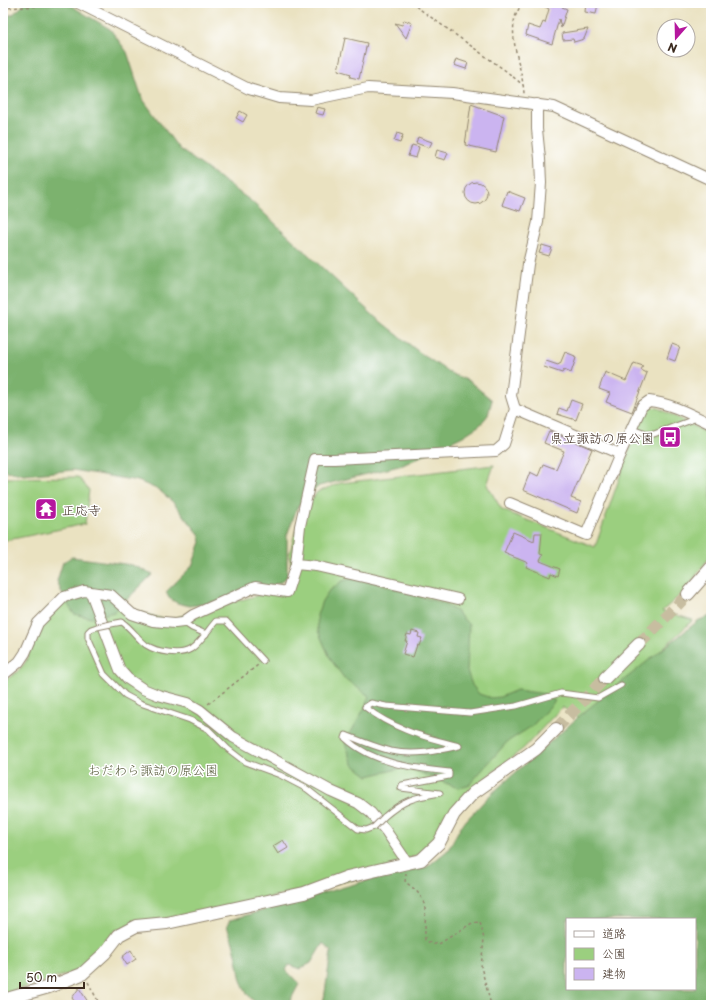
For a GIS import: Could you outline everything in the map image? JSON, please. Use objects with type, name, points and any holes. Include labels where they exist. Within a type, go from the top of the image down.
[{"type":"street","points":[[78,3],[249,89],[279,98],[311,100],[368,88],[452,93],[554,107],[711,180]]},
{"type":"street","points":[[3,675],[19,662],[25,653],[38,623],[64,597],[84,591],[111,595],[132,614],[154,620],[175,623],[183,622],[194,615],[255,587],[286,592],[296,564],[300,526],[315,459],[334,460],[496,451],[504,444],[515,410],[511,396],[528,264],[538,222],[541,183],[537,129],[537,104]]},
{"type":"street","points":[[510,503],[586,535],[642,406],[649,401],[658,402],[711,424]]},
{"type":"street","points":[[515,410],[620,454]]},
{"type":"street","points":[[296,564],[316,566],[458,599]]},
{"type":"street","points":[[688,594],[711,568]]},
{"type":"street","points":[[92,593],[120,670],[128,679],[143,689],[158,695],[188,703],[200,710],[233,737],[330,790],[358,803],[371,812],[407,862]]},
{"type":"street","points":[[606,678],[639,644]]},
{"type":"street","points":[[3,1000],[49,987],[82,974],[105,953],[119,935],[136,926],[167,923],[297,894],[347,877],[421,860],[439,843],[454,814],[473,793],[536,749],[556,729]]},
{"type":"lane","points":[[632,429],[646,434],[654,434],[698,418]]},
{"type":"lane","points":[[263,661],[226,621],[216,621],[206,634],[190,650],[175,653],[160,651],[146,645],[122,622],[97,627],[88,632],[88,638],[104,674],[125,695],[140,703],[190,720],[208,729],[228,749],[245,762],[280,775],[307,789],[358,830],[366,830],[374,827],[384,817],[405,802],[420,796],[440,793],[401,788],[402,785],[450,776],[449,772],[389,762],[362,751],[345,738],[346,735],[373,746],[392,751],[412,753],[432,752],[459,746],[421,736],[399,728],[378,718],[365,707],[368,704],[371,703],[386,706],[470,713],[516,706],[561,694],[598,698],[621,686]]},
{"type":"lane","points":[[183,622],[206,634]]},
{"type":"path","points":[[3,8],[45,6],[60,3]]},
{"type":"path","points":[[411,3],[524,85]]},
{"type":"path","points":[[522,3],[516,16],[514,42],[524,85],[524,103]]},
{"type":"path","points":[[200,710],[263,661]]},
{"type":"path","points":[[407,862],[406,882],[415,888],[425,904],[425,940],[432,944],[439,944],[472,923],[480,922],[484,939],[481,967],[491,1005]]},
{"type":"path","points":[[82,974],[96,995],[100,1005]]},
{"type":"green space","points":[[26,3],[69,3],[110,29],[127,52],[142,98],[179,149],[251,201],[375,317],[419,352],[450,373],[469,381],[492,400],[488,415],[480,425],[463,436],[403,465],[319,486],[305,497],[297,508],[287,535],[287,577],[281,582],[267,588],[205,604],[190,606],[177,603],[169,598],[166,592],[192,566],[201,542],[199,534],[174,503],[159,490],[138,481],[73,470],[24,475],[3,470],[3,15],[12,15]]},
{"type":"green space","name":"おだわら諏訪の原公園","points":[[650,407],[658,408],[711,435],[711,555],[684,592],[662,611],[693,620],[629,680],[578,717],[562,707],[524,748],[479,783],[435,841],[420,854],[357,879],[116,930],[81,970],[3,994],[3,682],[17,672],[25,663],[42,624],[74,591],[166,620],[289,587],[293,570],[289,556],[298,522],[317,492],[341,483],[494,465],[487,485],[502,510],[595,547],[642,414]]},
{"type":"green space","name":"正応寺","points":[[78,477],[89,490],[85,524],[3,541],[3,478]]},
{"type":"green space","points":[[72,557],[132,565],[153,574],[114,612],[91,618],[74,614],[64,598],[57,581],[63,562]]},
{"type":"green space","points":[[358,577],[441,603],[456,611],[469,625],[467,671],[472,685],[479,694],[491,698],[500,697],[517,690],[545,694],[555,701],[532,726],[507,742],[468,786],[458,788],[411,769],[398,769],[368,776],[353,764],[345,743],[365,707],[369,696],[344,678],[331,660],[318,631],[317,615],[322,601],[328,592],[342,581]]},
{"type":"green space","points":[[711,616],[711,1005],[318,1005],[324,999],[331,952],[323,943],[311,963],[300,969],[289,965],[286,970],[299,984],[288,1005],[258,1005],[252,999],[241,981],[235,950],[227,926],[230,920],[393,873],[427,867],[448,850],[461,826],[489,796],[584,712],[699,620]]},
{"type":"building","points":[[538,3],[564,3],[562,7],[567,9],[561,28],[559,19],[552,44],[526,35],[528,25],[540,29],[543,22],[545,23],[549,9]]},
{"type":"building","points":[[586,3],[598,3],[596,14],[585,12]]},
{"type":"building","points":[[404,20],[412,23],[406,38],[395,23],[402,25]]},
{"type":"building","points":[[588,29],[584,39],[574,42],[573,39],[563,40],[562,33]]},
{"type":"building","points":[[345,38],[367,43],[359,79],[350,77],[351,74],[338,70]]},
{"type":"building","points":[[456,59],[468,63],[466,69],[454,65]]},
{"type":"building","points":[[471,104],[504,116],[496,152],[465,145]]},
{"type":"building","points":[[317,107],[325,109],[323,115],[315,113]]},
{"type":"building","points":[[240,111],[247,115],[243,122],[236,118]]},
{"type":"building","points":[[397,133],[403,135],[400,143],[394,141]]},
{"type":"building","points":[[418,137],[432,142],[429,148],[416,143]]},
{"type":"building","points":[[412,145],[419,147],[416,158],[408,156]]},
{"type":"building","points":[[437,150],[448,153],[445,160],[435,157]]},
{"type":"building","points":[[476,182],[484,185],[487,193],[484,201],[476,204],[468,201],[465,193],[468,185]]},
{"type":"building","points":[[507,191],[525,198],[520,211],[502,205]]},
{"type":"building","points":[[542,245],[552,248],[549,256],[539,253]]},
{"type":"building","points":[[672,344],[680,347],[675,361],[667,358]]},
{"type":"building","points":[[565,352],[575,356],[574,357],[576,358],[571,373],[564,370],[562,373],[544,367],[546,361],[558,365],[560,364]]},
{"type":"building","points":[[634,363],[643,366],[641,370],[647,373],[632,412],[606,402],[610,393],[599,389],[605,372],[626,381]]},
{"type":"building","points":[[571,400],[582,404],[576,420],[557,414],[559,408],[567,411]]},
{"type":"building","points":[[549,431],[592,449],[571,498],[581,502],[577,513],[523,490],[530,472],[538,476],[543,464],[556,469],[564,451],[544,443]]},
{"type":"building","points":[[513,532],[534,541],[535,533],[542,533],[540,554],[543,555],[540,561],[560,569],[558,576],[551,573],[550,577],[526,567],[528,563],[504,553]]},
{"type":"building","points":[[412,631],[419,633],[418,637],[422,638],[419,646],[417,645],[413,657],[403,654],[407,641],[405,641],[407,634],[411,635]]},
{"type":"building","points":[[283,840],[288,848],[278,854],[273,846]]},
{"type":"building","points":[[131,950],[136,959],[127,965],[122,957]]},
{"type":"building","points":[[79,988],[90,1005],[77,1005],[72,998]]},
{"type":"tunnel","points":[[639,644],[688,594]]},
{"type":"tunnel","points":[[556,729],[605,678]]},
{"type":"place","name":"県立諏訪の原公園","points":[[670,437]]},
{"type":"place","name":"正応寺","points":[[46,509]]}]
